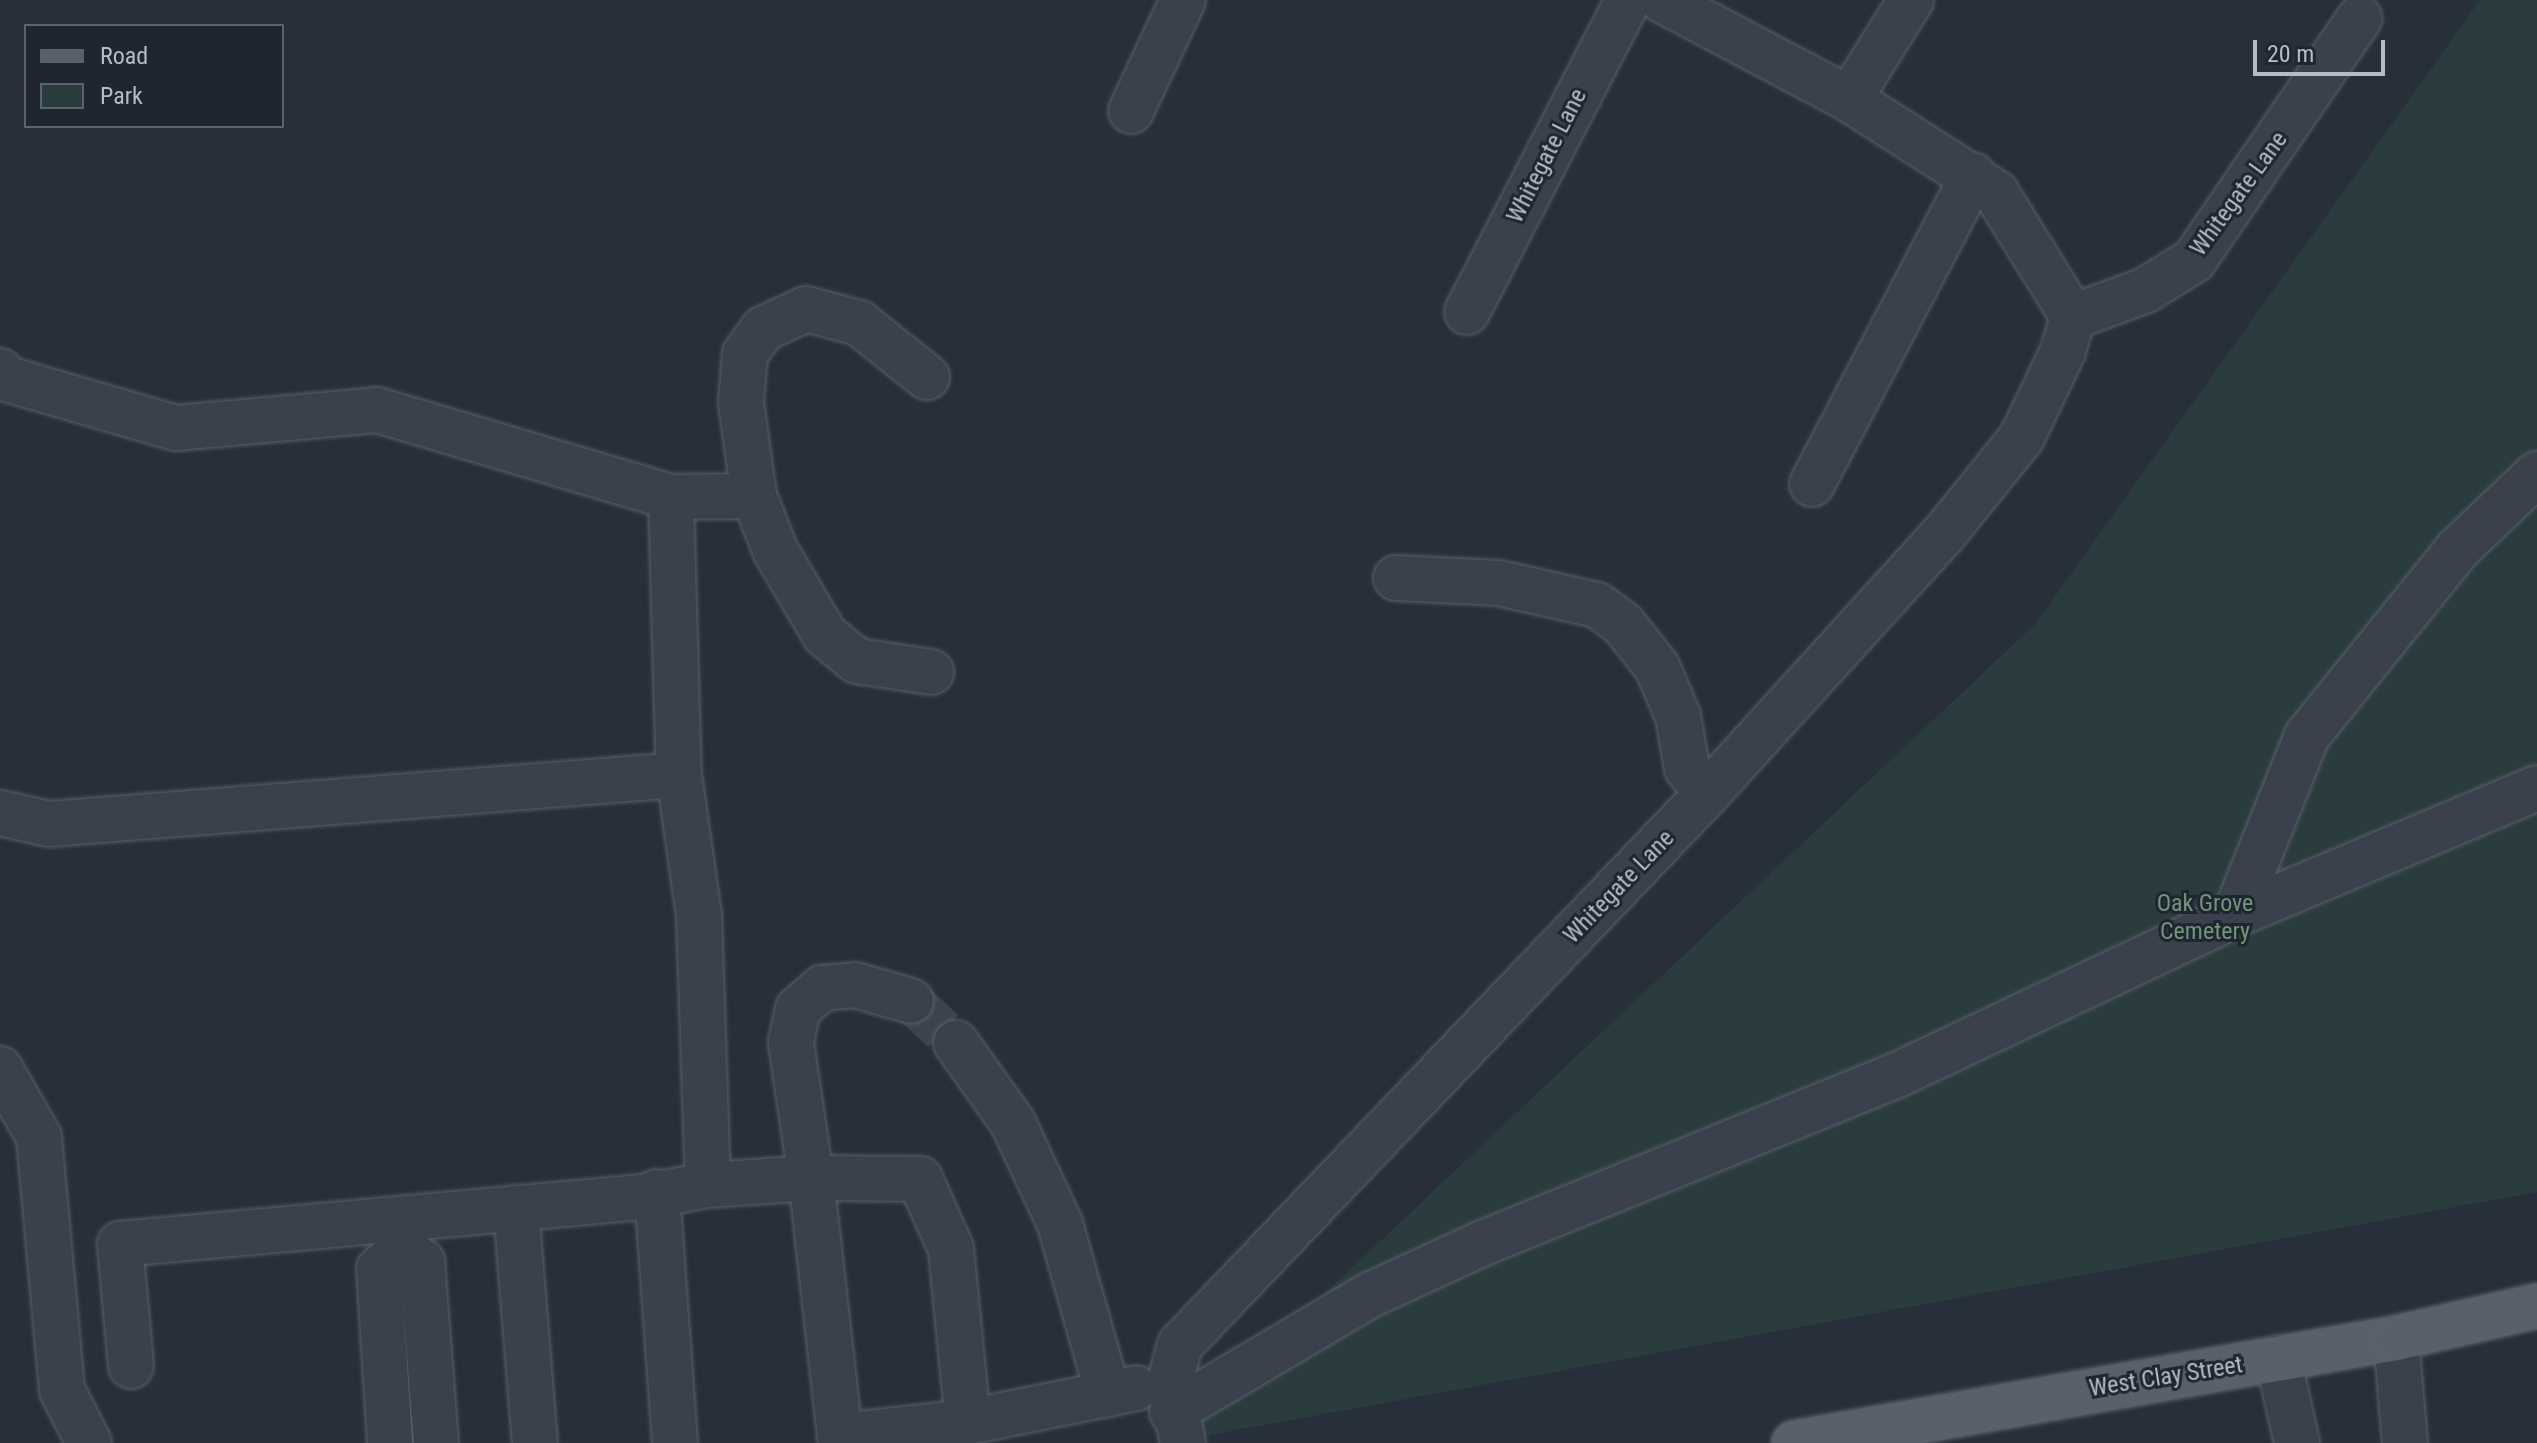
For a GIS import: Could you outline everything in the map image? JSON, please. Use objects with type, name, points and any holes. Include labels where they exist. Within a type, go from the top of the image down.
[{"type":"main road","name":"West Clay Street","points":[[1794,1443],[1907,1432],[2278,1358],[2396,1338],[2537,1306]]},
{"type":"street","points":[[1131,111],[1183,0]]},
{"type":"street","name":"Whitegate Lane","points":[[1467,312],[1628,0]]},
{"type":"street","points":[[1662,0],[1849,99],[1996,193],[2073,317]]},
{"type":"street","points":[[1849,99],[1911,0]]},
{"type":"street","name":"Whitegate Lane","points":[[1175,1412],[1180,1345],[1707,794],[1943,535],[2022,437],[2063,351],[2073,317],[2146,290],[2194,260],[2360,18]]},
{"type":"street","points":[[1812,484],[1973,176]]},
{"type":"street","points":[[927,377],[859,323],[806,309],[763,329],[745,354],[741,402],[754,496],[775,550],[825,635],[857,661],[931,672]]},
{"type":"street","points":[[0,371],[7,379],[176,428],[377,410],[671,497],[754,496]]},
{"type":"street","points":[[2235,915],[2307,736],[2458,549],[2537,474]]},
{"type":"street","points":[[671,497],[679,775],[699,915],[708,1185]]},
{"type":"street","points":[[1396,578],[1499,583],[1597,605],[1623,624],[1657,667],[1678,716],[1687,768],[1707,794]]},
{"type":"street","points":[[0,813],[49,824],[679,775]]},
{"type":"street","points":[[911,1001],[855,985],[822,988],[798,1009],[791,1042],[811,1178],[840,1436],[900,1436],[1108,1394],[1175,1412],[1370,1295],[1483,1243],[1895,1076],[2235,915],[2537,788]]},
{"type":"street","points":[[956,1043],[1013,1123],[1060,1224],[1108,1394]]},
{"type":"street","points":[[0,1069],[39,1137],[62,1390],[89,1443]]},
{"type":"street","points":[[131,1366],[120,1244],[402,1234],[516,1208],[708,1185],[811,1178],[920,1179],[951,1249],[968,1422]]},
{"type":"street","points":[[657,1192],[675,1443]]},
{"type":"street","points":[[516,1208],[535,1443]]},
{"type":"street","points":[[390,1443],[379,1269],[402,1234]]},
{"type":"street","points":[[402,1234],[422,1262],[436,1443]]},
{"type":"street","points":[[2396,1338],[2405,1443]]},
{"type":"street","points":[[2278,1358],[2297,1443]]},
{"type":"green space","name":"Oak Grove Cemetery","points":[[2480,0],[2537,0],[2537,1192],[1166,1443],[2036,623]]},
{"type":"tunnel","points":[[911,1001],[956,1043]]}]
